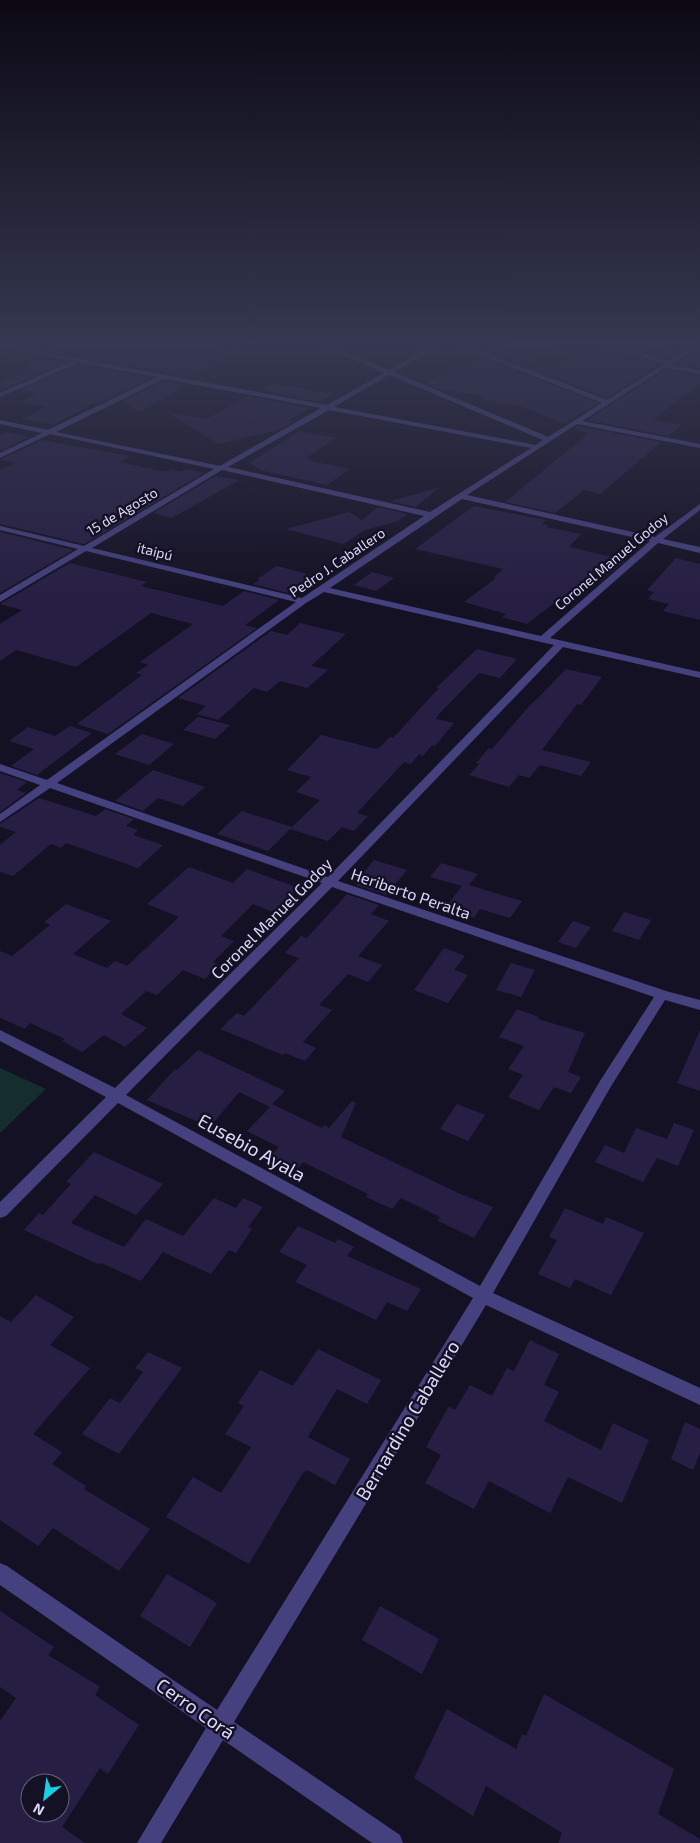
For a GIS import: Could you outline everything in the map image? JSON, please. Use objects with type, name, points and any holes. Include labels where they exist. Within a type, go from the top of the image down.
[{"type":"street","points":[[34,429],[431,515]]},
{"type":"street","points":[[0,456],[55,429]]},
{"type":"street","name":"15 de Agosto","points":[[0,598],[290,429]]},
{"type":"street","points":[[444,429],[538,447]]},
{"type":"street","points":[[522,429],[548,440]]},
{"type":"street","name":"Pedro J. Caballero","points":[[0,819],[303,601],[431,515],[565,429]]},
{"type":"street","points":[[612,429],[700,446]]},
{"type":"street","points":[[460,496],[700,550]]},
{"type":"street","name":"Coronel Manuel Godoy","points":[[543,639],[700,506]]},
{"type":"street","name":"itaipú","points":[[0,528],[303,601]]},
{"type":"street","points":[[323,589],[700,675]]},
{"type":"street","name":"Coronel Manuel Godoy","points":[[0,1212],[330,882],[561,643]]},
{"type":"street","name":"Heriberto Peralta","points":[[0,767],[662,995],[700,1005]]},
{"type":"street","name":"Bernardino Caballero","points":[[148,1843],[483,1296],[605,1085],[662,995]]},
{"type":"street","name":"Eusebio Ayala","points":[[0,1035],[117,1096],[483,1296],[700,1397]]},
{"type":"street","name":"Cerro Corá","points":[[0,1573],[392,1843]]},
{"type":"green space","points":[[0,1068],[46,1089],[0,1133]]},
{"type":"building","points":[[194,429],[281,429],[279,430],[218,444]]},
{"type":"building","points":[[576,429],[593,429],[661,442],[600,494],[584,490],[555,513],[505,502],[588,434]]},
{"type":"building","points":[[633,429],[677,429],[669,436]]},
{"type":"building","points":[[300,431],[336,438],[306,458],[313,460],[311,461],[350,469],[327,485],[263,471],[249,463]]},
{"type":"building","points":[[7,432],[29,437],[0,451],[0,436]]},
{"type":"building","points":[[42,440],[130,456],[120,462],[166,472],[171,469],[181,472],[187,469],[204,473],[84,544],[0,524],[0,470],[15,463],[0,460]]},
{"type":"building","points":[[216,476],[239,480],[172,518],[153,513]]},
{"type":"building","points":[[438,488],[416,507],[390,501]]},
{"type":"building","points":[[474,506],[546,520],[542,524],[548,525],[546,527],[581,534],[569,547],[625,560],[608,575],[596,573],[571,599],[562,597],[527,624],[502,617],[506,614],[464,602],[496,578],[494,577],[503,569],[415,549]]},
{"type":"building","points":[[378,507],[407,514],[398,521],[365,530],[343,544],[286,529],[349,512],[362,520]]},
{"type":"building","points":[[0,532],[73,550],[0,593]]},
{"type":"building","points":[[676,558],[700,564],[700,620],[663,611],[669,604],[648,599],[654,592],[647,590]]},
{"type":"building","points":[[70,563],[147,582],[141,586],[223,606],[244,591],[279,600],[245,625],[257,628],[108,734],[77,724],[142,675],[136,673],[148,665],[140,662],[193,624],[151,613],[76,667],[16,650],[0,661],[0,624],[22,610],[0,604]]},
{"type":"building","points":[[277,566],[311,575],[288,593],[253,584],[260,580],[257,579]]},
{"type":"building","points":[[372,572],[394,578],[376,591],[354,585]]},
{"type":"building","points":[[300,623],[346,634],[311,666],[328,670],[307,688],[280,681],[267,692],[254,688],[218,720],[197,714],[206,706],[178,698],[271,631],[287,635]]},
{"type":"building","points":[[477,649],[517,659],[500,678],[479,673],[440,713],[436,719],[454,723],[435,746],[432,745],[423,756],[419,754],[411,764],[404,762],[357,813],[368,816],[354,831],[342,827],[328,841],[290,829],[320,800],[296,792],[311,777],[287,770],[321,735],[376,749],[380,747],[390,737],[393,738],[439,688],[436,688]]},
{"type":"building","points":[[566,669],[602,677],[581,705],[577,704],[542,750],[591,762],[581,776],[540,765],[529,778],[519,775],[509,787],[469,775],[479,764],[476,763],[489,748],[492,749],[532,703]]},
{"type":"building","points":[[198,717],[230,725],[215,739],[183,730]]},
{"type":"building","points":[[70,726],[92,733],[37,775],[11,766],[34,749],[9,741],[28,727],[55,736]]},
{"type":"building","points":[[142,734],[174,744],[149,765],[115,754]]},
{"type":"building","points":[[153,770],[205,787],[183,806],[158,798],[143,811],[115,801]]},
{"type":"building","points":[[0,773],[27,782],[17,790],[26,793],[0,812]]},
{"type":"building","points":[[39,798],[96,816],[105,809],[134,819],[126,826],[138,830],[133,835],[163,845],[138,868],[66,843],[61,848],[51,844],[13,876],[0,872],[0,845],[16,832],[0,827],[0,824]]},
{"type":"building","points":[[242,811],[292,827],[268,851],[217,834]]},
{"type":"building","points":[[374,860],[407,870],[386,895],[356,885],[360,880],[358,879]]},
{"type":"building","points":[[441,863],[478,874],[469,885],[522,901],[510,918],[480,909],[474,918],[445,908],[462,886],[430,877]]},
{"type":"building","points":[[189,867],[233,883],[247,869],[298,888],[273,912],[253,904],[221,936],[234,941],[213,962],[219,965],[205,979],[183,970],[157,995],[146,991],[121,1014],[147,1028],[125,1047],[104,1035],[82,1052],[62,1041],[65,1039],[30,1023],[25,1029],[0,1018],[0,951],[12,956],[50,925],[44,922],[66,904],[111,921],[73,954],[107,968],[115,961],[127,966],[179,917],[147,904]]},
{"type":"building","points":[[347,894],[379,905],[371,914],[389,921],[358,956],[382,965],[368,982],[348,974],[319,1005],[332,1010],[303,1042],[316,1048],[305,1061],[285,1053],[283,1055],[220,1029],[237,1013],[244,1016],[299,958],[285,953],[301,936],[307,938]]},
{"type":"building","points":[[624,912],[651,920],[639,940],[612,931]]},
{"type":"building","points":[[573,921],[591,927],[576,948],[558,942]]},
{"type":"building","points":[[444,948],[465,956],[454,970],[468,975],[448,1003],[414,990]]},
{"type":"building","points":[[511,963],[535,970],[521,997],[496,990]]},
{"type":"building","points":[[517,1009],[539,1017],[538,1019],[585,1033],[568,1072],[581,1077],[571,1093],[554,1087],[539,1110],[508,1097],[523,1075],[508,1069],[524,1046],[499,1037]]},
{"type":"building","points":[[700,1030],[700,1091],[677,1083]]},
{"type":"building","points":[[198,1050],[285,1091],[272,1104],[322,1128],[324,1125],[329,1128],[352,1101],[356,1103],[341,1137],[456,1192],[493,1207],[474,1238],[438,1221],[440,1217],[401,1198],[392,1209],[366,1197],[368,1194],[303,1162],[294,1172],[268,1158],[279,1147],[247,1131],[270,1107],[239,1092],[210,1127],[147,1100],[175,1069],[177,1070]]},
{"type":"building","points":[[457,1104],[485,1115],[468,1141],[440,1129]]},
{"type":"building","points":[[674,1123],[694,1130],[678,1166],[657,1158],[643,1182],[595,1162],[605,1145],[624,1153],[636,1128],[667,1139]]},
{"type":"building","points":[[94,1152],[163,1184],[136,1215],[95,1195],[71,1223],[124,1247],[146,1219],[183,1236],[214,1198],[236,1208],[243,1198],[263,1207],[248,1227],[252,1229],[236,1253],[229,1250],[211,1274],[163,1252],[141,1281],[101,1263],[100,1265],[24,1230],[39,1213],[43,1215],[71,1184],[66,1182]]},
{"type":"building","points":[[565,1208],[603,1224],[606,1217],[644,1233],[611,1295],[575,1279],[570,1288],[538,1274],[557,1240],[549,1237]]},
{"type":"building","points":[[298,1226],[335,1243],[338,1239],[354,1247],[347,1256],[421,1289],[407,1311],[387,1302],[376,1320],[295,1282],[307,1265],[279,1252]]},
{"type":"building","points":[[36,1295],[74,1317],[50,1345],[90,1368],[33,1434],[62,1452],[52,1464],[86,1486],[84,1489],[150,1529],[119,1571],[53,1528],[38,1546],[0,1520],[0,1316],[11,1322]]},
{"type":"building","points":[[530,1340],[559,1354],[544,1385],[559,1392],[544,1421],[601,1450],[613,1423],[649,1440],[622,1503],[568,1477],[550,1513],[489,1481],[474,1509],[425,1483],[441,1455],[426,1447],[449,1406],[455,1410],[470,1385],[492,1396],[507,1368],[514,1371]]},
{"type":"building","points":[[318,1349],[381,1380],[367,1404],[337,1389],[308,1437],[350,1459],[335,1485],[307,1470],[302,1474],[249,1564],[166,1517],[193,1477],[221,1493],[251,1447],[225,1434],[244,1406],[238,1403],[260,1370],[293,1386]]},
{"type":"building","points":[[148,1352],[182,1368],[119,1454],[82,1434],[110,1398],[120,1403],[143,1372],[135,1368]]},
{"type":"building","points":[[685,1422],[700,1429],[700,1453],[693,1470],[671,1459]]},
{"type":"building","points":[[167,1574],[217,1603],[190,1647],[140,1616]]},
{"type":"building","points":[[380,1606],[439,1639],[422,1674],[362,1640]]},
{"type":"building","points":[[0,1611],[54,1647],[48,1655],[100,1687],[95,1695],[139,1725],[108,1774],[100,1768],[70,1815],[70,1773],[20,1773],[20,1823],[65,1823],[62,1827],[85,1843],[0,1843],[0,1721],[16,1698],[0,1687]]},
{"type":"building","points":[[544,1694],[674,1769],[658,1814],[700,1839],[700,1843],[558,1843],[562,1833],[486,1786],[473,1816],[414,1778],[447,1709],[516,1749],[522,1734],[526,1736]]}]
